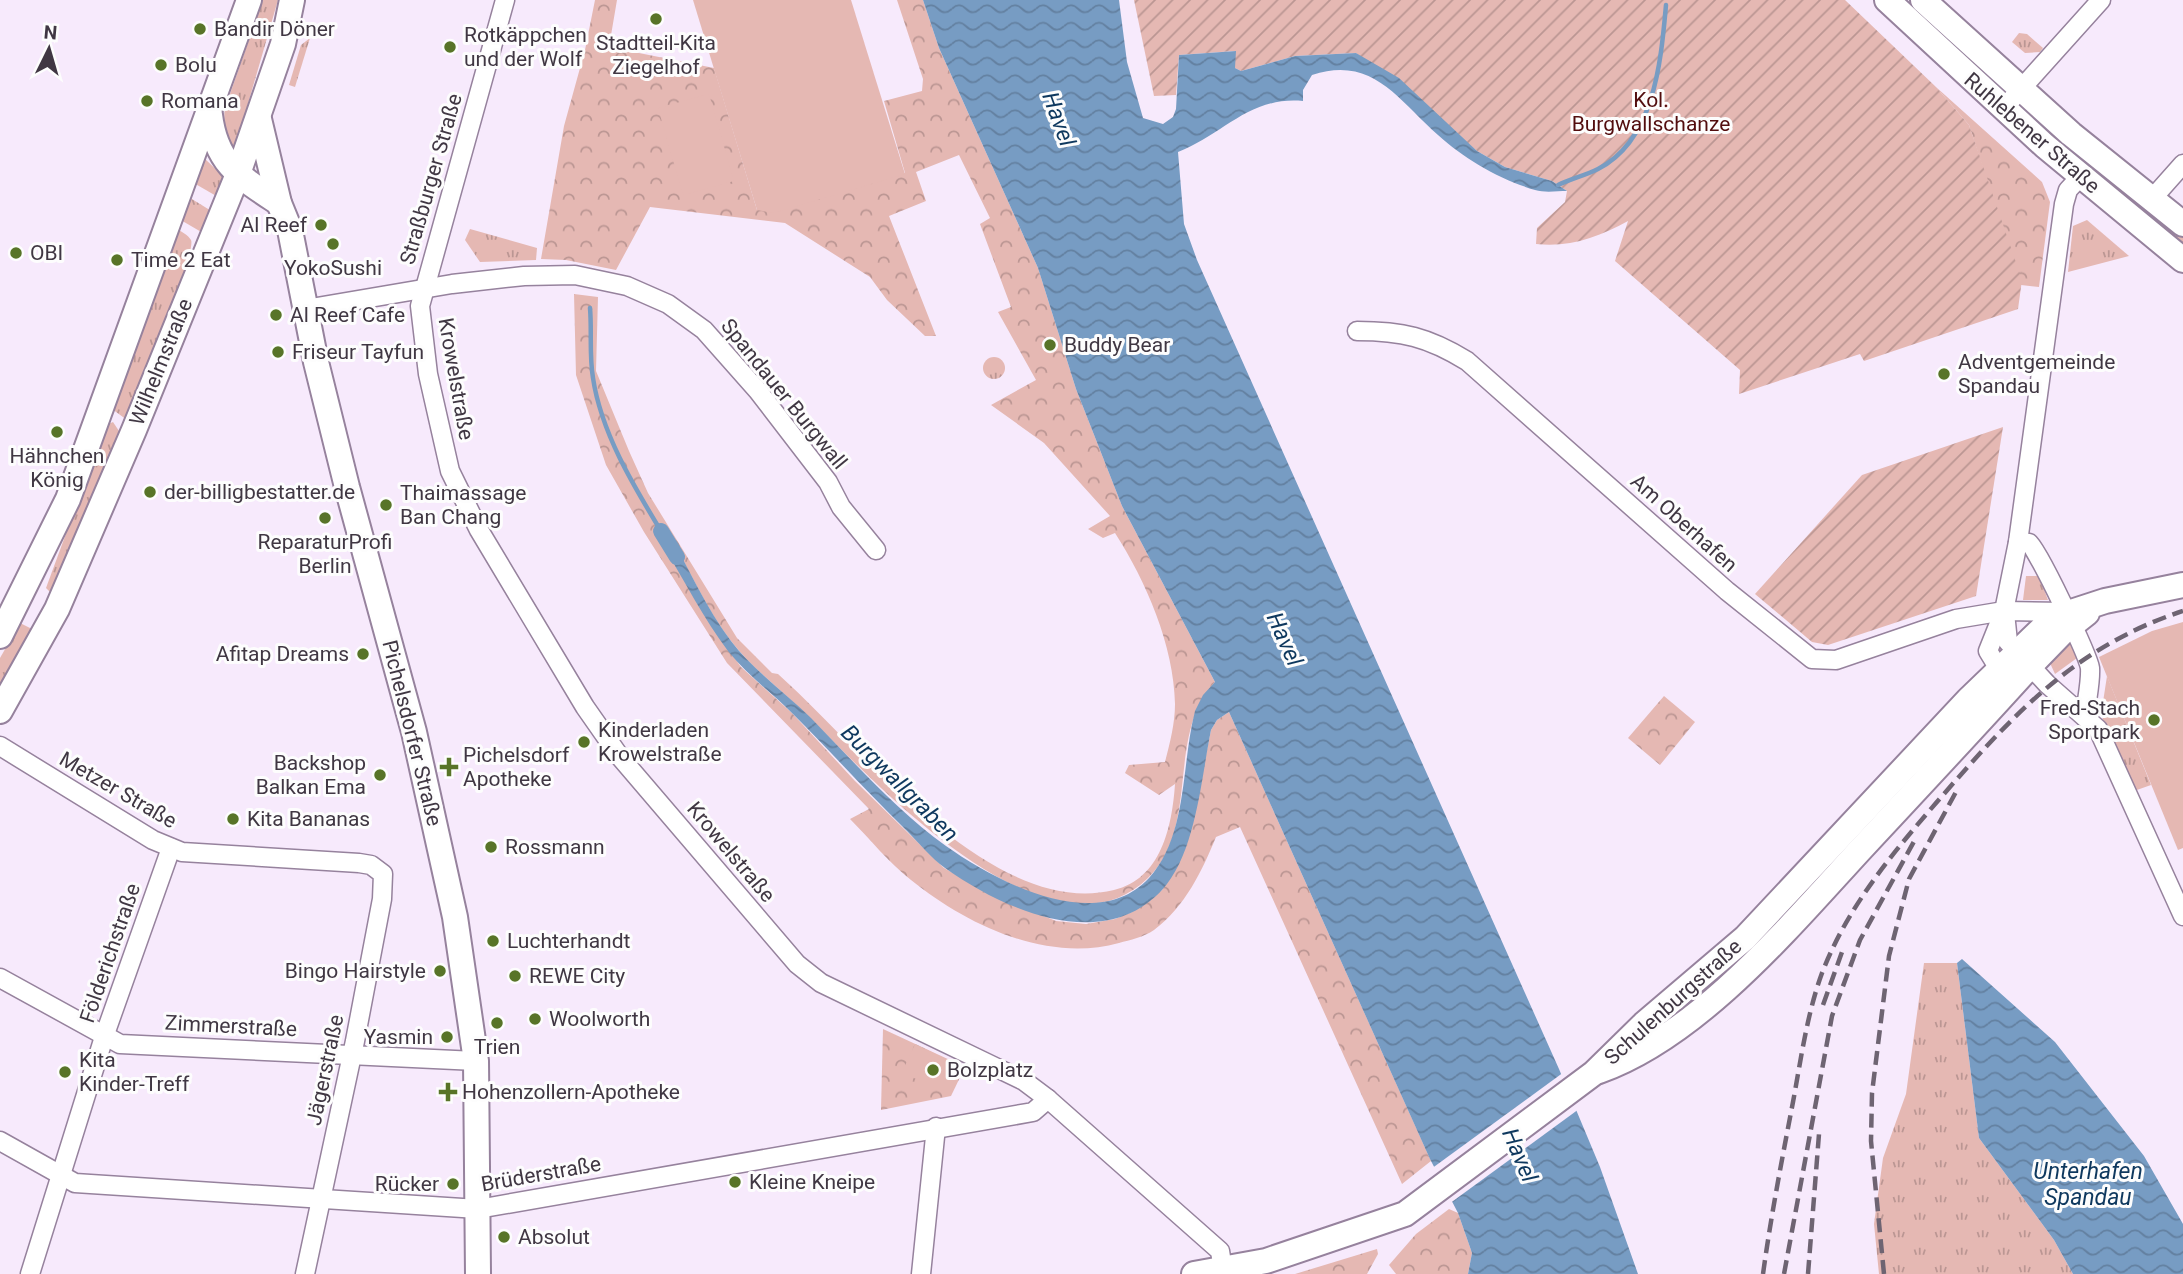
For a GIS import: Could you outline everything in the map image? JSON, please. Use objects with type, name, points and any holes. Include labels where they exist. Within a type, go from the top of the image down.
[{"type":"street","name":"Wilhelmstraße","points":[[0,636],[68,499],[249,0]]},
{"type":"street","name":"Wilhelmstraße","points":[[0,711],[57,609],[87,542],[238,174],[283,44],[292,0]]},
{"type":"street","name":"Straßburger Straße","points":[[424,289],[505,0]]},
{"type":"street","name":"Ruhlebener Straße","points":[[1887,0],[2080,177],[2183,260]]},
{"type":"street","name":"Ruhlebener Straße","points":[[1923,0],[2021,90],[2183,224]]},
{"type":"street","points":[[2003,109],[2101,0]]},
{"type":"street","points":[[209,110],[213,141],[238,174],[279,203]]},
{"type":"street","name":"Pichelsdorfer Straße","points":[[258,119],[279,203],[290,230],[305,309],[347,487],[414,732],[443,859],[468,993],[476,1061],[478,1274]]},
{"type":"street","points":[[2151,200],[2183,164]]},
{"type":"street","points":[[1998,669],[1989,651],[2004,611],[2018,542],[2064,204],[2068,190],[2080,177]]},
{"type":"street","name":"Spandauer Burgwall","points":[[305,309],[491,278],[575,275],[627,286],[668,304],[704,330],[758,391],[828,482],[841,507],[876,550]]},
{"type":"street","name":"Krowelstraße","points":[[424,289],[420,306],[427,368],[450,471],[479,530],[584,707],[620,757],[790,957],[805,970],[821,983],[991,1063],[1048,1098],[1220,1251],[1223,1270]]},
{"type":"street","name":"Am Oberhafen","points":[[1357,331],[1397,331],[1440,344],[1466,361],[1727,591],[1812,659],[1836,660],[1956,619],[2004,611],[2069,618]]},
{"type":"street","points":[[2018,542],[2029,542],[2037,550],[2090,668],[2085,717]]},
{"type":"street","name":"Schulenburgstraße","points":[[1594,1073],[1629,1061],[1661,1040],[1774,943],[2023,659],[2053,618],[2069,618],[2105,601],[2183,585]]},
{"type":"street","points":[[24,592],[57,609]]},
{"type":"street","points":[[2004,611],[2008,642],[2098,729],[2183,916]]},
{"type":"street","name":"Schulenburgstraße","points":[[1594,1073],[1644,1024],[1760,924],[1998,669],[2023,659]]},
{"type":"street","name":"Metzer Straße","points":[[0,746],[182,852],[359,863],[371,865],[383,874]]},
{"type":"street","name":"Földerichstraße","points":[[30,1274],[104,1037],[171,848]]},
{"type":"street","name":"Jägerstraße","points":[[305,1274],[352,1055],[382,899],[383,874]]},
{"type":"street","name":"Zimmerstraße","points":[[0,978],[120,1044],[476,1061]]},
{"type":"street","points":[[1194,1274],[1266,1267],[1391,1221],[1594,1073]]},
{"type":"street","name":"Brüderstraße","points":[[0,1141],[75,1183],[320,1201],[478,1209],[1033,1112],[1048,1098]]},
{"type":"street","points":[[921,1274],[936,1127]]},
{"type":"green space","points":[[263,0],[278,0],[234,152],[225,131],[225,108]]},
{"type":"green space","points":[[595,0],[617,0],[609,47],[714,68],[757,210],[905,173],[884,101],[922,91],[923,79],[897,0],[923,0],[939,48],[1038,268],[1076,389],[1122,506],[1215,682],[1200,704],[1191,728],[1174,833],[1164,857],[1148,878],[1108,901],[1063,902],[1016,886],[967,858],[877,784],[740,652],[713,615],[668,532],[706,617],[741,667],[792,713],[855,781],[944,868],[997,897],[1056,921],[1086,924],[1115,919],[1132,912],[1162,890],[1194,814],[1211,730],[1217,720],[1229,712],[1431,1161],[1402,1184],[1240,827],[1216,837],[1184,899],[1165,921],[1146,935],[1091,948],[1036,944],[1009,936],[957,912],[895,866],[850,819],[869,809],[727,663],[644,532],[606,465],[576,375],[574,294],[598,297],[596,371],[648,493],[737,638],[772,673],[778,674],[931,821],[976,854],[1022,879],[1068,892],[1114,890],[1143,875],[1161,849],[1171,817],[1175,784],[1159,795],[1125,773],[1129,765],[1165,762],[1175,704],[1170,660],[1164,637],[1147,593],[1115,533],[1103,538],[1088,529],[1110,516],[1044,443],[991,405],[1036,380],[998,312],[1011,307],[980,224],[990,218],[959,155],[916,172],[926,201],[889,216],[936,336],[925,336],[887,300],[870,277],[785,223],[650,207],[616,270],[566,260],[541,259],[564,126],[585,50]]},
{"type":"green space","points":[[693,0],[851,0],[905,174],[774,213],[757,210]]},
{"type":"green space","name":"Kol. Burgwallschanze","points":[[1134,0],[1845,0],[1936,87],[1969,125],[2022,280],[2018,309],[1864,361],[1860,354],[1739,394],[1740,370],[1615,261],[1628,221],[1606,232],[1572,243],[1536,244],[1537,228],[1565,202],[1567,191],[1552,181],[1505,167],[1477,151],[1356,53],[1295,56],[1241,71],[1235,68],[1235,51],[1179,55],[1176,95],[1154,96]]},
{"type":"green space","points":[[2019,33],[2027,34],[2043,48],[2040,52],[2025,53],[2012,42]]},
{"type":"green space","points":[[310,38],[295,87],[289,85],[301,45]]},
{"type":"green space","points":[[1936,87],[2042,182],[2050,202],[2039,287],[2021,285],[1969,125]]},
{"type":"green space","points":[[709,94],[734,181],[683,195],[658,108]]},
{"type":"green space","points":[[2071,143],[2183,234],[2183,251],[2063,153]]},
{"type":"green space","points":[[203,157],[225,178],[218,197],[192,182]]},
{"type":"green space","points":[[187,196],[213,212],[203,233],[179,219]]},
{"type":"green space","points":[[2087,220],[2129,256],[2068,272],[2073,226]]},
{"type":"green space","points":[[177,229],[191,240],[189,256],[180,290],[127,420],[112,409]]},
{"type":"green space","points":[[470,229],[537,248],[536,260],[480,262],[465,240]]},
{"type":"green space","points":[[994,357],[1004,364],[1005,368],[998,378],[994,379],[984,372],[983,368],[990,358]]},
{"type":"green space","points":[[113,422],[119,431],[51,593],[46,588],[106,425]]},
{"type":"green space","points":[[2003,427],[1976,596],[1828,645],[1812,642],[1755,594],[1862,475]]},
{"type":"green space","points":[[2026,576],[2039,576],[2048,600],[2023,600]]},
{"type":"green space","name":"Fred-Stach Sportpark","points":[[2183,622],[2183,848],[2178,850],[2099,657],[2152,631]]},
{"type":"green space","points":[[20,623],[38,632],[0,696],[0,658]]},
{"type":"green space","points":[[2070,643],[2077,658],[2055,674],[2050,663]]},
{"type":"green space","points":[[2107,676],[2151,785],[2134,791],[2101,715]]},
{"type":"green space","points":[[1664,696],[1695,722],[1660,765],[1628,738]]},
{"type":"green space","points":[[1924,963],[1957,963],[1979,1138],[2054,1240],[2073,1274],[1879,1274],[1874,1224],[1883,1158],[1906,1094]]},
{"type":"green space","points":[[883,1029],[965,1067],[951,1096],[881,1110]]},
{"type":"green space","name":"Bolzplatz","points":[[915,1044],[964,1068],[950,1096],[902,1072]]},
{"type":"green space","points":[[1449,1209],[1458,1213],[1472,1253],[1468,1274],[1396,1274],[1389,1265],[1416,1234]]},
{"type":"green space","points":[[1377,1249],[1378,1254],[1367,1274],[1295,1274]]},
{"type":"water","name":"Havel","points":[[923,0],[1119,0],[1127,62],[1143,118],[1163,124],[1173,117],[1176,109],[1179,55],[1236,51],[1235,68],[1241,71],[1295,56],[1356,53],[1399,78],[1477,151],[1505,167],[1552,181],[1567,191],[1535,190],[1484,168],[1448,144],[1383,84],[1352,71],[1333,70],[1312,75],[1303,90],[1303,101],[1267,104],[1252,110],[1178,152],[1184,224],[1197,260],[1559,1069],[1600,1167],[1638,1274],[1468,1274],[1472,1253],[1458,1213],[1430,1159],[1229,712],[1217,720],[1211,730],[1190,836],[1183,856],[1162,890],[1138,909],[1112,919],[1083,922],[1054,919],[1024,910],[969,884],[925,850],[728,651],[664,547],[668,531],[713,615],[749,662],[811,718],[910,817],[967,860],[1019,887],[1047,897],[1075,902],[1102,902],[1127,894],[1149,878],[1162,861],[1177,821],[1195,711],[1203,695],[1215,682],[1122,506],[1076,389],[1038,268],[939,48]]},
{"type":"water","name":"Unterhafen Spandau","points":[[1962,959],[2055,1042],[2144,1156],[2183,1224],[2183,1274],[2073,1274],[2054,1240],[1979,1138],[1957,963]]},
{"type":"pier","points":[[1564,1072],[1579,1109],[1449,1204],[1431,1169]]},
{"type":"waterway","points":[[1558,185],[1598,169],[1617,156],[1632,139],[1652,97],[1666,5]]},
{"type":"waterway","points":[[590,308],[592,369],[603,418],[629,477],[661,531]]},
{"type":"waterway","name":"Burgwallgraben","points":[[661,531],[677,557]]},
{"type":"railway","points":[[1763,1274],[1812,1004],[1832,949],[1857,904],[1936,803],[2018,714],[2076,665],[2108,644],[2183,611]]},
{"type":"railway","points":[[1884,1274],[1871,1141],[1872,1093],[1889,956],[1909,879],[1957,790]]},
{"type":"railway","points":[[1784,1274],[1832,1016],[1860,940],[1917,836]]},
{"type":"railway","points":[[1823,1005],[1842,952]]},
{"type":"railway","points":[[1808,1274],[1819,1134]]},
{"type":"place","name":"Stadtteil-Kita Ziegelhof","points":[[656,19]]},
{"type":"place","name":"Bandir Döner","points":[[200,29]]},
{"type":"place","name":"Rotkäppchen und der Wolf","points":[[450,47]]},
{"type":"place","name":"Bolu","points":[[161,65]]},
{"type":"place","name":"Romana","points":[[147,101]]},
{"type":"place","name":"Al Reef","points":[[321,225]]},
{"type":"place","name":"YokoSushi","points":[[333,244]]},
{"type":"place","name":"OBI","points":[[16,253]]},
{"type":"place","name":"Time 2 Eat","points":[[117,260]]},
{"type":"place","name":"Al Reef Cafe","points":[[276,315]]},
{"type":"place","name":"Buddy Bear","points":[[1050,345]]},
{"type":"place","name":"Friseur Tayfun","points":[[278,352]]},
{"type":"place","name":"Adventgemeinde Spandau","points":[[1944,374]]},
{"type":"place","name":"Hähnchen König","points":[[57,432]]},
{"type":"place","name":"der-billigbestatter.de","points":[[150,492]]},
{"type":"place","name":"Thaimassage Ban Chang","points":[[386,505]]},
{"type":"place","name":"ReparaturProfi Berlin","points":[[325,518]]},
{"type":"place","name":"Afitap Dreams","points":[[363,654]]},
{"type":"place","name":"Fred-Stach Sportpark","points":[[2154,720]]},
{"type":"place","name":"Kinderladen Krowelstraße","points":[[584,742]]},
{"type":"place","name":"Pichelsdorf Apotheke","points":[[449,767]]},
{"type":"place","name":"Backshop Balkan Ema","points":[[380,775]]},
{"type":"place","name":"Kita Bananas","points":[[233,819]]},
{"type":"place","name":"Rossmann","points":[[491,847]]},
{"type":"place","name":"Luchterhandt","points":[[493,941]]},
{"type":"place","name":"Bingo Hairstyle","points":[[440,971]]},
{"type":"place","name":"REWE City","points":[[515,976]]},
{"type":"place","name":"Woolworth","points":[[535,1019]]},
{"type":"place","name":"Trien","points":[[497,1023]]},
{"type":"place","name":"Yasmin","points":[[447,1037]]},
{"type":"place","name":"Bolzplatz","points":[[933,1070]]},
{"type":"place","name":"Kita Kinder-Treff","points":[[65,1072]]},
{"type":"place","name":"Hohenzollern-Apotheke","points":[[448,1092]]},
{"type":"place","name":"Kleine Kneipe","points":[[735,1182]]},
{"type":"place","name":"Rücker","points":[[453,1184]]},
{"type":"place","name":"Absolut","points":[[504,1237]]}]
